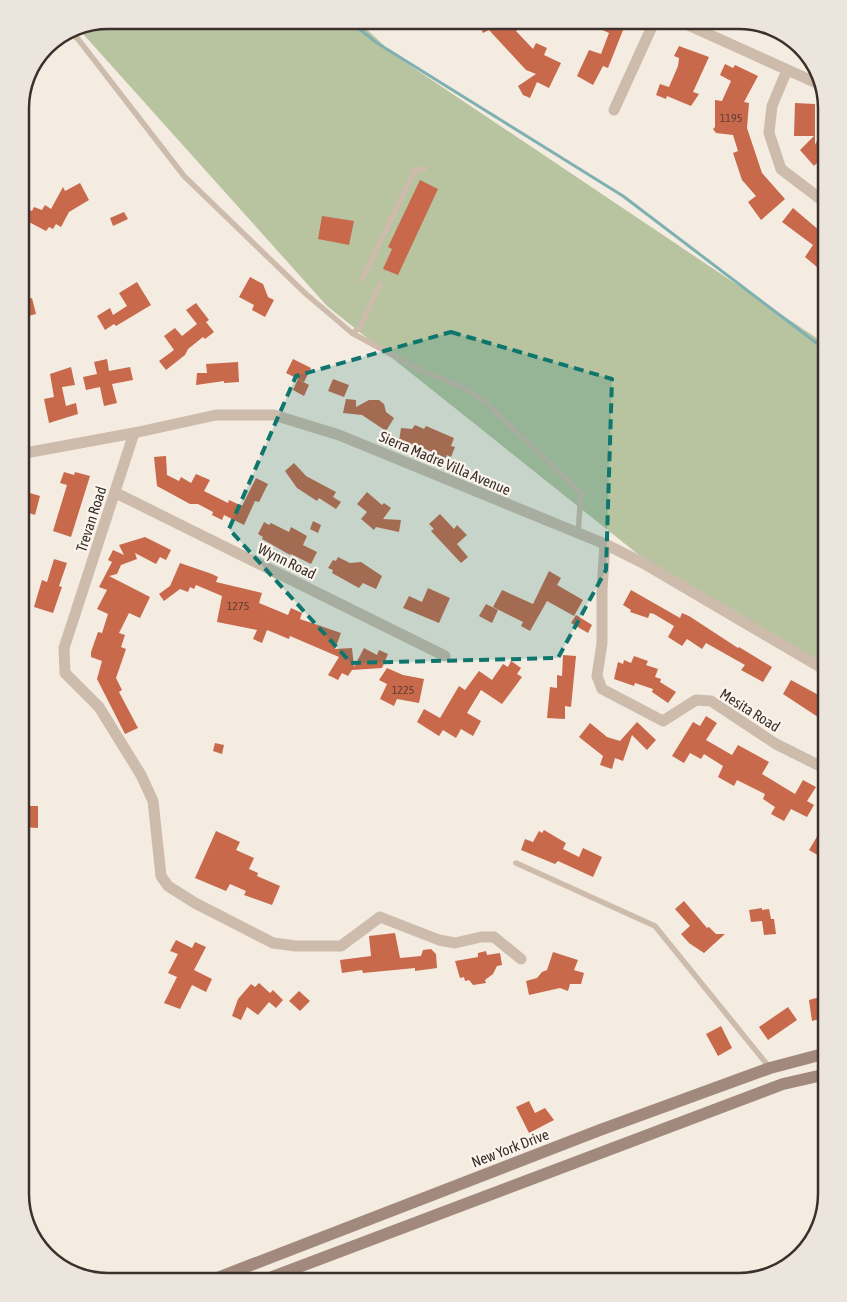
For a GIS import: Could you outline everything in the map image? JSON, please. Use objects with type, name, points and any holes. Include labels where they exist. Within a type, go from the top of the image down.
[{"type":"main road","name":"New York Drive","points":[[230,1273],[600,1130],[770,1068],[818,1055]]},
{"type":"main road","points":[[283,1273],[783,1084],[818,1076]]},
{"type":"main road","points":[[358,1224],[365,1242]]},
{"type":"street","points":[[614,110],[651,29]]},
{"type":"street","points":[[697,29],[814,82]]},
{"type":"street","points":[[787,70],[772,106],[769,133],[781,169],[818,197]]},
{"type":"street","name":"Sierra Madre Villa Avenue","points":[[29,452],[134,433],[216,414],[274,415],[339,435],[605,544],[643,563],[818,666]]},
{"type":"street","name":"Trevan Road","points":[[134,433],[64,648],[65,672],[99,707],[149,792],[153,801],[162,876],[168,886],[273,943],[296,946],[341,946],[380,917],[439,940],[455,943],[481,937],[494,937],[521,959]]},
{"type":"street","name":"Wynn Road","points":[[116,493],[445,656]]},
{"type":"street","name":"Mesita Road","points":[[605,544],[602,590],[602,643],[597,676],[602,689],[663,721],[696,700],[711,701],[776,744],[818,765]]},
{"type":"lane","points":[[75,36],[184,176],[306,294],[352,333],[418,369],[462,388],[484,400],[581,493],[578,534]]},
{"type":"lane","points":[[362,279],[415,170],[426,169]]},
{"type":"lane","points":[[352,333],[360,328],[380,284]]},
{"type":"lane","points":[[516,863],[655,926],[770,1068]]},
{"type":"highlighted area","points":[[451,332],[612,379],[606,570],[558,658],[351,663],[229,529],[296,376]]},
{"type":"green space","points":[[108,29],[367,29],[393,54],[818,339],[818,664],[639,555],[327,306],[82,33],[92,30]]},
{"type":"building","points":[[481,29],[519,29],[516,31],[533,49],[536,43],[547,48],[544,55],[561,63],[549,88],[537,82],[530,98],[523,95],[518,86],[536,74],[526,70],[489,30],[483,33]]},
{"type":"building","points":[[600,29],[623,29],[608,68],[603,66],[593,85],[577,76],[589,50],[601,54],[609,33]]},
{"type":"building","points":[[679,46],[709,57],[693,92],[699,94],[691,106],[667,96],[666,99],[656,95],[660,84],[669,87],[678,66],[679,58],[674,56]]},
{"type":"building","points":[[725,64],[733,68],[735,65],[758,76],[744,102],[749,103],[747,128],[762,173],[785,199],[761,220],[748,202],[756,196],[742,180],[733,153],[738,151],[733,135],[716,133],[713,129],[715,127],[715,100],[722,101],[731,81],[720,75]]},
{"type":"building","points":[[795,103],[815,104],[815,145],[818,138],[818,162],[814,166],[800,150],[814,136],[794,136]]},
{"type":"building","points":[[420,180],[438,189],[398,275],[383,269],[392,249],[388,247]]},
{"type":"building","points":[[80,183],[89,200],[69,212],[61,227],[56,224],[53,229],[49,227],[46,231],[29,222],[29,210],[32,211],[34,207],[42,210],[45,205],[51,209],[63,187],[65,191]]},
{"type":"building","points":[[793,208],[818,229],[817,267],[805,257],[813,245],[782,222]]},
{"type":"building","points":[[124,212],[128,219],[113,226],[110,218]]},
{"type":"building","points":[[322,216],[354,221],[349,245],[318,239]]},
{"type":"building","points":[[250,277],[263,284],[268,297],[274,300],[265,317],[252,310],[254,305],[239,297]]},
{"type":"building","points":[[137,282],[151,305],[116,326],[114,324],[105,330],[97,316],[110,308],[113,315],[127,306],[119,293]]},
{"type":"building","points":[[32,298],[36,314],[29,316],[29,299]]},
{"type":"building","points":[[196,303],[209,320],[206,322],[214,332],[205,339],[203,337],[166,370],[159,361],[174,350],[164,336],[175,328],[182,336],[197,324],[186,310]]},
{"type":"building","points":[[107,359],[109,371],[130,367],[133,380],[112,384],[117,403],[104,406],[100,387],[86,390],[83,377],[97,374],[94,362]]},
{"type":"building","points":[[293,359],[311,368],[304,382],[286,373]]},
{"type":"building","points":[[238,362],[239,382],[224,383],[224,381],[196,385],[197,373],[207,373],[206,364]]},
{"type":"building","points":[[71,367],[75,385],[62,387],[66,406],[76,403],[78,414],[49,423],[44,399],[54,397],[50,374]]},
{"type":"building","points":[[298,379],[309,385],[304,396],[293,390]]},
{"type":"building","points":[[333,379],[349,385],[344,397],[328,391]]},
{"type":"building","points":[[346,399],[356,400],[356,407],[369,400],[379,400],[384,404],[386,412],[394,418],[386,431],[362,415],[343,413]]},
{"type":"building","points":[[415,425],[424,429],[426,426],[454,438],[451,446],[455,447],[451,457],[447,455],[446,458],[416,445],[399,441],[401,428],[412,429]]},
{"type":"building","points":[[166,456],[167,475],[179,481],[181,477],[191,483],[196,474],[210,480],[204,491],[228,503],[229,500],[242,506],[256,478],[268,484],[259,502],[255,501],[244,525],[224,515],[222,520],[212,515],[213,512],[198,504],[190,504],[157,486],[154,457]]},
{"type":"building","points":[[294,463],[306,476],[336,492],[333,497],[341,502],[336,509],[319,498],[317,501],[297,488],[285,471]]},
{"type":"building","points":[[64,472],[74,475],[75,472],[90,476],[71,537],[53,531],[67,485],[60,483]]},
{"type":"building","points":[[367,492],[382,505],[384,503],[391,508],[383,519],[401,520],[399,532],[376,527],[374,530],[361,519],[367,512],[357,504]]},
{"type":"building","points":[[29,493],[40,496],[35,515],[29,513]]},
{"type":"building","points":[[440,514],[454,529],[457,525],[467,535],[457,544],[468,557],[461,563],[431,531],[434,529],[429,524]]},
{"type":"building","points":[[313,521],[321,525],[318,533],[310,529]]},
{"type":"building","points":[[264,522],[269,525],[271,523],[289,532],[291,527],[307,536],[303,545],[317,552],[311,564],[290,555],[262,539],[263,537],[258,534]]},
{"type":"building","points":[[145,537],[171,550],[166,560],[160,557],[156,564],[135,553],[137,559],[121,565],[117,574],[109,576],[150,597],[140,618],[129,613],[119,633],[125,635],[121,647],[126,649],[116,678],[122,690],[119,692],[138,728],[125,734],[97,679],[102,661],[91,657],[91,652],[98,632],[102,633],[108,614],[97,609],[107,590],[99,587],[112,562],[108,560],[113,550],[124,555],[119,545]]},
{"type":"building","points":[[338,557],[350,563],[361,562],[382,576],[376,589],[363,583],[359,588],[332,573],[333,570],[328,568],[333,560],[336,561]]},
{"type":"building","points":[[54,559],[67,563],[59,586],[62,587],[53,613],[34,607],[42,580],[47,582]]},
{"type":"building","points":[[180,563],[218,577],[216,582],[262,593],[259,603],[288,615],[291,608],[302,613],[300,619],[341,633],[335,649],[352,648],[354,667],[364,648],[377,655],[379,650],[388,654],[382,668],[352,670],[348,676],[342,673],[338,680],[328,675],[339,657],[290,636],[289,639],[267,630],[262,643],[253,639],[257,630],[217,622],[222,596],[196,585],[194,589],[190,587],[188,592],[180,589],[164,601],[159,594],[170,586]]},
{"type":"building","points":[[549,571],[561,578],[557,585],[583,600],[574,616],[547,601],[530,631],[521,626],[523,622],[493,607],[502,590],[533,604]]},
{"type":"building","points":[[428,588],[450,598],[439,623],[403,608],[409,596],[422,602]]},
{"type":"building","points":[[631,590],[680,618],[682,613],[689,616],[738,648],[772,667],[763,682],[741,670],[745,665],[706,643],[702,649],[687,639],[682,646],[668,637],[674,626],[654,614],[650,613],[648,618],[630,612],[631,610],[623,605]]},
{"type":"building","points":[[486,604],[498,610],[492,623],[479,616]]},
{"type":"building","points":[[576,615],[592,625],[588,633],[571,623]]},
{"type":"building","points":[[563,655],[576,656],[571,707],[565,706],[565,719],[547,718],[550,687],[557,688],[557,675],[562,676]]},
{"type":"building","points":[[634,656],[648,661],[646,665],[658,669],[655,677],[661,679],[660,682],[676,692],[668,703],[652,692],[653,689],[635,683],[634,686],[614,679],[618,662],[623,664],[624,660],[631,663]]},
{"type":"building","points":[[511,661],[521,668],[517,674],[522,677],[502,704],[481,690],[467,713],[481,721],[473,736],[461,729],[456,738],[443,730],[439,736],[417,722],[424,709],[440,718],[459,686],[465,690],[479,671],[492,680],[503,664],[508,667]]},
{"type":"building","points":[[387,668],[403,675],[424,679],[419,703],[397,699],[394,706],[380,699],[387,684],[379,680]]},
{"type":"building","points":[[791,680],[818,695],[818,717],[783,694]]},
{"type":"building","points":[[706,716],[717,723],[706,740],[732,755],[738,745],[769,762],[762,774],[795,794],[803,780],[816,787],[807,801],[814,805],[807,817],[791,809],[784,821],[771,814],[775,807],[763,799],[765,794],[737,780],[734,786],[718,777],[723,766],[704,754],[701,759],[690,753],[684,763],[672,756],[693,722],[700,726]]},
{"type":"building","points":[[637,722],[656,740],[647,750],[632,735],[623,761],[615,758],[612,769],[600,765],[603,756],[579,737],[590,723],[607,737],[620,741]]},
{"type":"building","points":[[215,743],[224,745],[222,754],[213,751]]},
{"type":"building","points":[[29,806],[38,806],[38,828],[29,828]]},
{"type":"building","points":[[544,830],[566,843],[563,849],[579,857],[583,848],[602,857],[593,877],[558,861],[555,864],[521,850],[525,839],[533,842],[539,831],[542,833]]},
{"type":"building","points":[[216,831],[240,842],[236,850],[254,858],[249,869],[258,873],[257,876],[280,886],[272,905],[244,895],[246,891],[230,884],[226,891],[195,878]]},
{"type":"building","points":[[818,835],[818,855],[809,850]]},
{"type":"building","points":[[684,901],[707,928],[709,927],[716,934],[725,934],[704,953],[689,943],[681,934],[690,926],[675,909]]},
{"type":"building","points":[[762,908],[762,910],[769,909],[771,919],[774,919],[776,934],[764,935],[762,921],[751,922],[749,910]]},
{"type":"building","points":[[395,933],[400,958],[421,956],[423,950],[431,949],[436,954],[437,968],[415,971],[415,968],[363,973],[362,970],[342,973],[340,960],[371,956],[369,936]]},
{"type":"building","points":[[176,940],[192,948],[195,942],[206,947],[194,970],[212,979],[206,992],[192,985],[180,1009],[164,1003],[177,977],[168,973],[178,954],[170,951]]},
{"type":"building","points":[[486,951],[487,955],[500,953],[502,965],[497,966],[493,974],[485,980],[486,983],[473,985],[469,980],[465,981],[464,977],[460,978],[455,961],[478,957],[478,953]]},
{"type":"building","points":[[553,952],[578,960],[574,970],[584,973],[581,984],[570,984],[568,991],[560,988],[529,995],[526,981],[537,978],[542,972],[547,970]]},
{"type":"building","points":[[259,983],[270,993],[273,990],[283,1000],[276,1008],[269,1002],[258,1015],[247,1007],[241,1020],[232,1016],[238,999],[251,984],[255,987]]},
{"type":"building","points":[[299,991],[310,1001],[300,1011],[289,1001]]},
{"type":"building","points":[[818,998],[818,1019],[812,1021],[809,1000]]},
{"type":"building","points":[[788,1007],[797,1020],[768,1040],[759,1027]]},
{"type":"building","points":[[721,1026],[732,1048],[718,1056],[706,1034]]},
{"type":"building","points":[[529,1101],[535,1113],[545,1108],[554,1120],[529,1133],[516,1107]]},
{"type":"waterway","points":[[359,29],[377,43],[623,196],[818,344]]}]
